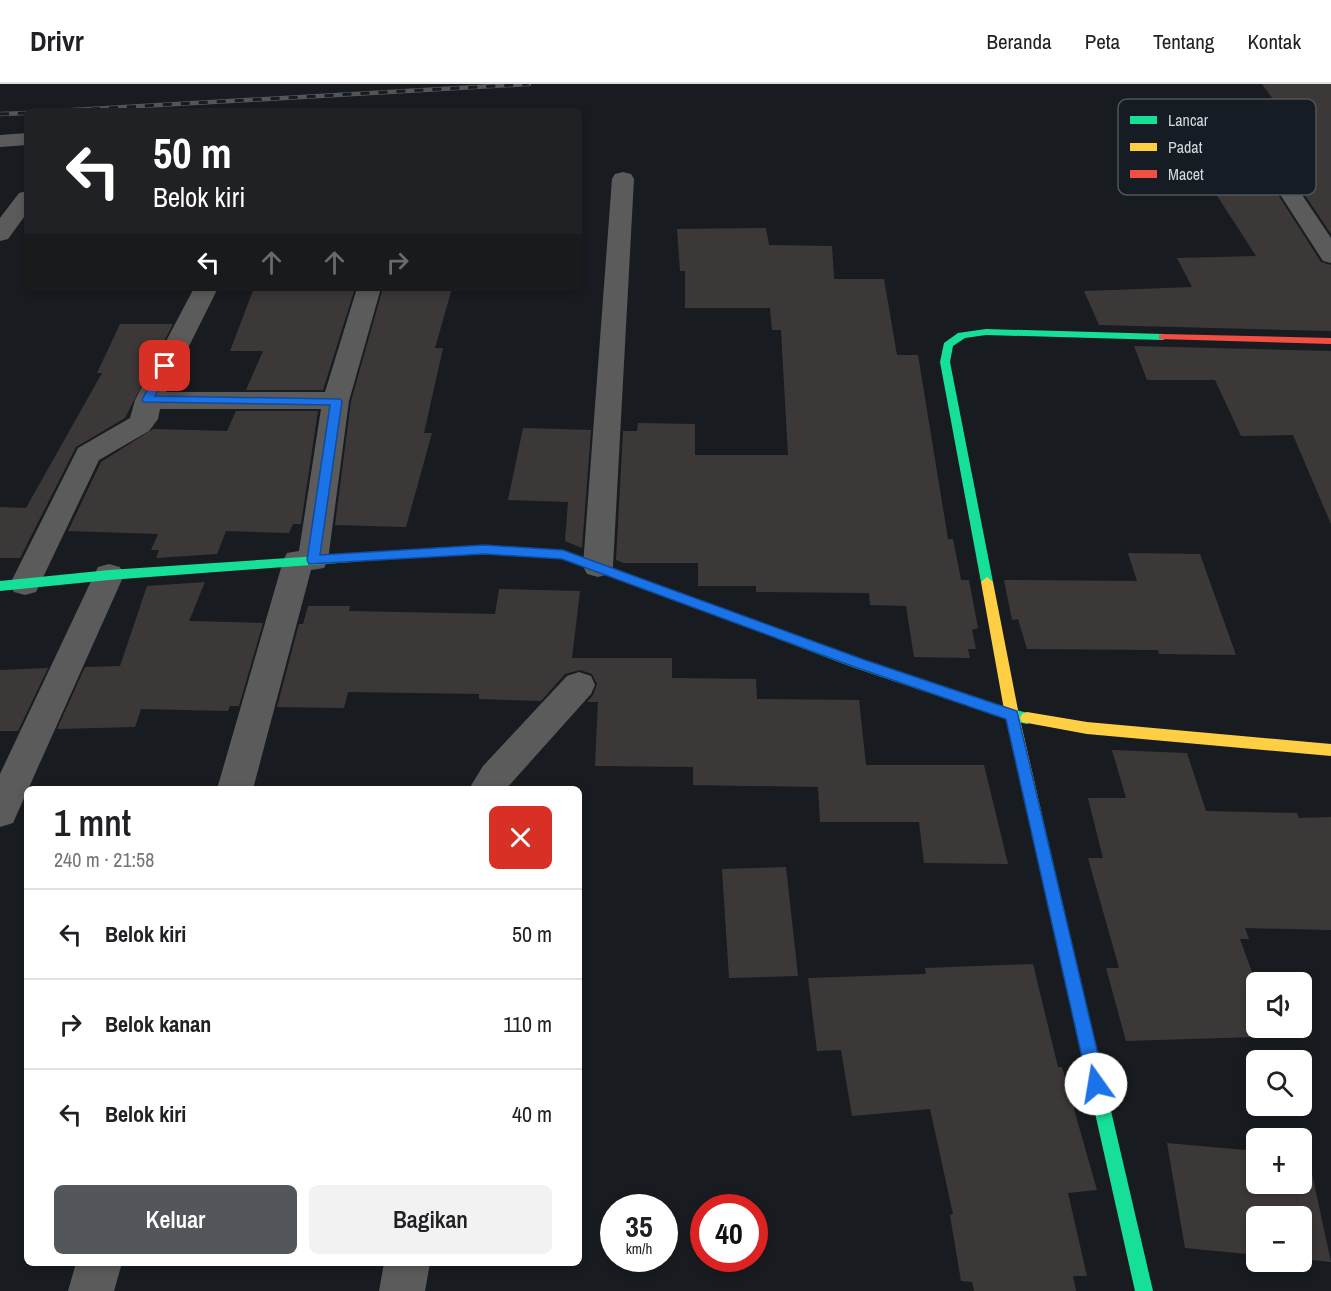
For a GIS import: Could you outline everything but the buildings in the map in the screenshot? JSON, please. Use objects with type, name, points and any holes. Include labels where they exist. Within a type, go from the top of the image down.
[{"type":"street","points":[[0,141],[24,139]]},
{"type":"street","points":[[598,566],[623,178]]},
{"type":"street","points":[[1291,195],[1331,256]]},
{"type":"street","points":[[0,234],[24,202]]},
{"type":"street","points":[[12,585],[88,455],[141,424],[145,417],[148,400],[204,291]]},
{"type":"street","points":[[236,786],[305,561],[336,401],[368,291]]},
{"type":"street","points":[[1144,1291],[1012,715],[945,362],[948,345],[962,335],[986,333],[1331,341]]},
{"type":"street","points":[[148,400],[336,401]]},
{"type":"street","points":[[12,585],[109,575],[484,549],[563,554],[846,659],[1012,715],[1087,728],[1331,750]]},
{"type":"street","points":[[0,812],[109,575]]},
{"type":"street","points":[[489,786],[495,776],[579,685]]},
{"type":"street","points":[[91,1291],[98,1266]]},
{"type":"street","points":[[402,1291],[406,1266]]},
{"type":"railway","points":[[108,108],[529,84]]},
{"type":"railway","points":[[0,114],[24,113]]},
{"type":"traffic: fast","points":[[987,582],[945,362],[948,345],[962,335],[986,332],[1163,337]]},
{"type":"traffic: fast","points":[[0,586],[109,575],[365,557]]},
{"type":"traffic: fast","points":[[686,600],[857,663],[1027,718]]},
{"type":"traffic: fast","points":[[1035,815],[1144,1291]]},
{"type":"traffic: slow","points":[[987,582],[1012,715],[1035,815]]},
{"type":"traffic: slow","points":[[1027,718],[1087,728],[1331,750]]},
{"type":"traffic: jam","points":[[1163,337],[1331,341]]},
{"type":"traffic: jam","points":[[365,557],[484,549],[563,554],[686,600]]},
{"type":"route","points":[[165,366],[148,400],[336,401],[313,560],[484,549],[563,554],[857,663],[1012,715],[1096,1084]]}]
